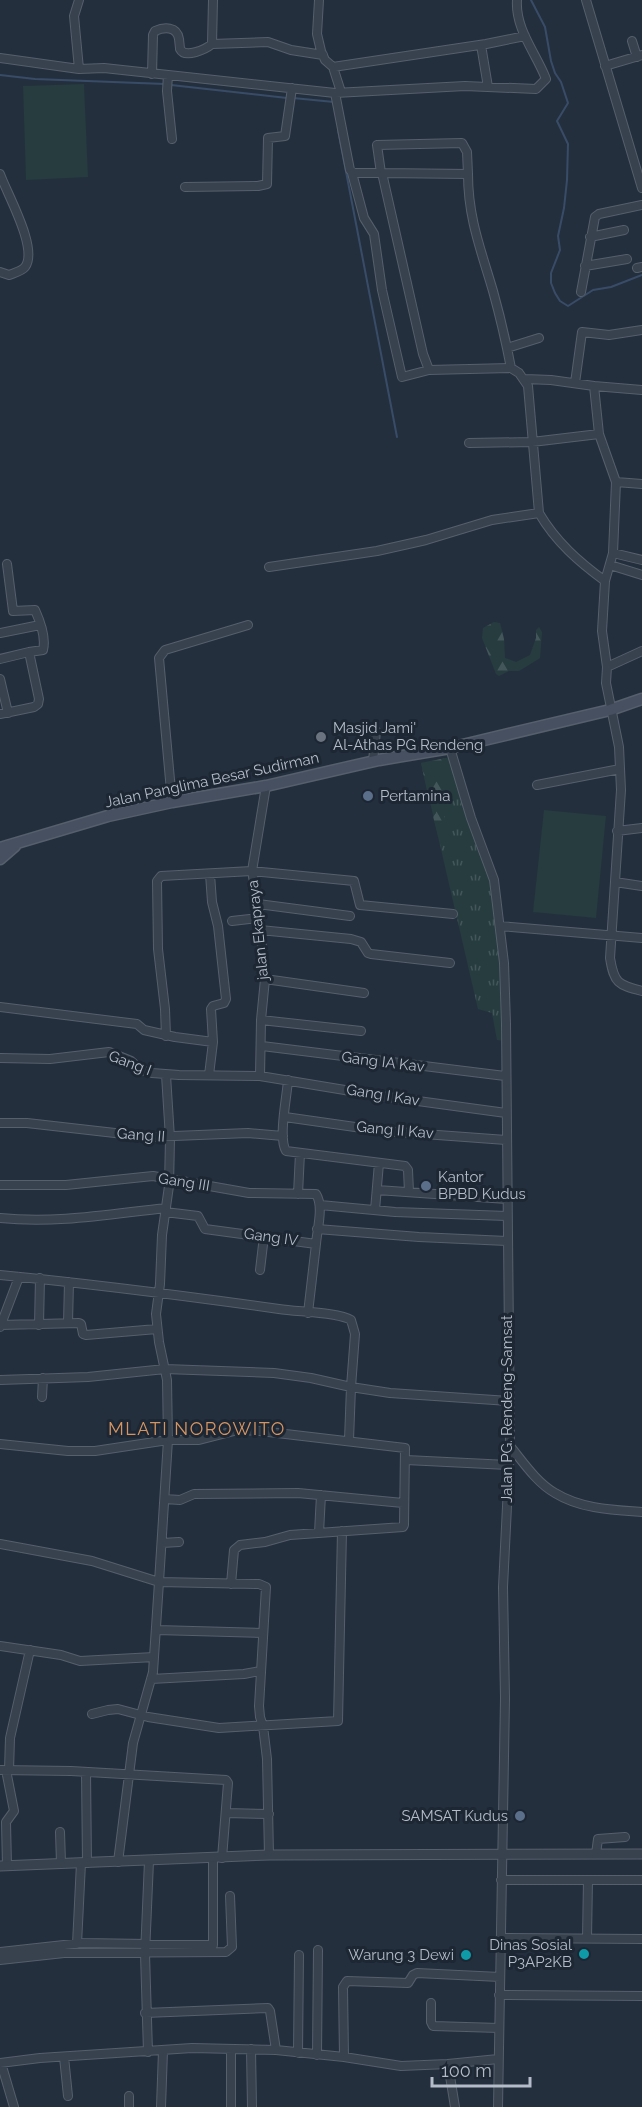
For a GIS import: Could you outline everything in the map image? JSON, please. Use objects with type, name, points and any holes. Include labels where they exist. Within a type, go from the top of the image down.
[{"type":"main road","name":"Jalan Panglima Besar Sudirman","points":[[0,849],[108,816],[172,802],[266,786],[373,761],[450,748],[610,710],[642,699]]},
{"type":"street","points":[[79,0],[74,16],[79,69]]},
{"type":"street","points":[[212,44],[213,0]]},
{"type":"street","points":[[319,0],[317,34],[325,60],[333,67],[352,173],[364,218],[374,234],[382,290],[402,376],[429,370],[511,368],[525,379],[528,386],[539,513],[549,531],[564,548],[606,581]]},
{"type":"street","points":[[0,58],[79,69],[104,68],[152,74],[168,81],[291,95],[465,86],[536,89],[546,79],[525,36],[516,10],[517,0]]},
{"type":"street","points":[[586,0],[642,188]]},
{"type":"street","points":[[152,74],[153,35],[155,31],[165,28],[175,31],[179,36],[180,49],[188,53],[212,44],[268,42],[291,50],[323,55]]},
{"type":"street","points":[[333,67],[481,45],[525,36]]},
{"type":"street","points":[[605,66],[639,56],[632,41]]},
{"type":"street","points":[[481,45],[488,87]]},
{"type":"street","points":[[168,81],[172,139]]},
{"type":"street","points":[[185,187],[267,184],[268,138],[285,136],[291,95]]},
{"type":"street","points":[[429,370],[423,354],[381,173],[377,146],[462,143],[467,152],[468,196],[477,242],[493,291],[511,368]]},
{"type":"street","points":[[632,160],[642,158]]},
{"type":"street","points":[[352,173],[468,174]]},
{"type":"street","points":[[0,174],[22,223],[28,246],[25,268],[9,275],[0,272]]},
{"type":"street","points":[[581,292],[594,221],[598,214],[642,205]]},
{"type":"street","points":[[591,237],[624,230]]},
{"type":"street","points":[[585,266],[627,259]]},
{"type":"street","points":[[575,383],[582,333],[609,335],[642,330]]},
{"type":"street","points":[[507,348],[539,338]]},
{"type":"street","points":[[525,379],[642,390]]},
{"type":"street","points":[[594,386],[599,434],[616,482],[613,553],[606,581],[602,631],[607,667],[606,683],[619,747],[621,790],[610,958],[613,976],[619,984],[642,991]]},
{"type":"street","points":[[469,443],[532,442],[599,434]]},
{"type":"street","points":[[616,482],[642,484]]},
{"type":"street","points":[[269,567],[377,551],[426,540],[492,520],[539,513]]},
{"type":"street","points":[[613,553],[642,560]]},
{"type":"street","points":[[0,659],[43,650],[45,646],[35,610],[13,611],[7,564]]},
{"type":"street","points":[[610,565],[642,575]]},
{"type":"street","points":[[0,633],[40,625]]},
{"type":"street","points":[[172,802],[159,658],[165,650],[248,625]]},
{"type":"street","points":[[607,667],[642,651]]},
{"type":"street","points":[[0,679],[4,714],[38,704],[39,699],[29,652]]},
{"type":"street","points":[[373,761],[376,731]]},
{"type":"street","name":"Jalan PG. Rendeng-Samsat","points":[[450,748],[471,818],[494,880],[504,963],[510,1446],[503,1587],[505,1698],[498,2107]]},
{"type":"street","points":[[537,785],[620,769]]},
{"type":"street","name":"jalan Ekapraya","points":[[260,1076],[261,1020],[265,979],[258,904],[252,871],[266,786]]},
{"type":"street","points":[[617,831],[642,828]]},
{"type":"street","points":[[166,1036],[158,949],[157,881],[161,876],[252,871],[354,881],[360,905],[453,914]]},
{"type":"street","points":[[209,1075],[213,1042],[211,1008],[224,1003],[226,999],[210,874]]},
{"type":"street","points":[[615,882],[642,886]]},
{"type":"street","points":[[258,904],[350,916]]},
{"type":"street","points":[[232,921],[259,918]]},
{"type":"street","points":[[500,926],[642,939]]},
{"type":"street","points":[[260,930],[351,939],[361,942],[371,954],[450,963]]},
{"type":"street","points":[[265,979],[364,993]]},
{"type":"street","points":[[0,1007],[137,1024],[144,1030],[166,1036],[213,1042]]},
{"type":"street","points":[[261,1020],[361,1031]]},
{"type":"street","name":"Gang IA Kav","points":[[262,1046],[505,1076]]},
{"type":"street","name":"Gang I","points":[[0,1058],[50,1059],[109,1052],[131,1061],[141,1070],[166,1075],[260,1076]]},
{"type":"street","points":[[118,1862],[133,1743],[151,1678],[154,1657],[165,1500],[168,1440],[165,1369],[156,1314],[169,1179],[170,1138],[166,1075]]},
{"type":"street","name":"Gang I Kav","points":[[260,1076],[506,1113]]},
{"type":"street","points":[[288,1080],[283,1136],[286,1151],[406,1167],[409,1192]]},
{"type":"street","name":"Gang II Kav","points":[[285,1117],[383,1131],[506,1140]]},
{"type":"street","name":"Gang II","points":[[0,1123],[27,1123],[110,1134],[170,1138],[248,1133],[283,1136]]},
{"type":"street","points":[[298,1194],[300,1153]]},
{"type":"street","points":[[375,1210],[379,1163]]},
{"type":"street","name":"Gang III","points":[[0,1185],[66,1185],[142,1177],[169,1179],[249,1193],[316,1194],[320,1205]]},
{"type":"street","points":[[377,1191],[507,1199]]},
{"type":"street","points":[[316,1244],[320,1205],[507,1216]]},
{"type":"street","name":"Gang IV","points":[[0,1218],[68,1220],[165,1210],[198,1216],[205,1228],[316,1244],[308,1313]]},
{"type":"street","points":[[317,1229],[507,1241]]},
{"type":"street","points":[[260,1270],[264,1236]]},
{"type":"street","points":[[0,1275],[159,1292],[345,1316],[351,1320],[355,1334],[348,1440]]},
{"type":"street","points":[[20,1277],[0,1325],[81,1323],[83,1334],[86,1335],[157,1329]]},
{"type":"street","points":[[39,1325],[40,1278]]},
{"type":"street","points":[[68,1323],[69,1282]]},
{"type":"street","points":[[0,1380],[165,1369],[274,1373],[390,1393],[509,1401]]},
{"type":"street","points":[[42,1397],[43,1378]]},
{"type":"street","points":[[0,1444],[68,1451],[110,1449],[168,1440],[199,1440],[238,1430],[348,1440],[406,1450],[403,1527],[279,1537],[265,1542],[237,1546],[231,1584]]},
{"type":"street","points":[[510,1446],[532,1473],[554,1492],[570,1500],[591,1506],[642,1512]]},
{"type":"street","points":[[406,1460],[508,1465]]},
{"type":"street","points":[[165,1500],[180,1500],[194,1494],[321,1495],[403,1503]]},
{"type":"street","points":[[319,1533],[321,1495]]},
{"type":"street","points":[[92,1714],[112,1709],[213,1728],[339,1720],[342,1531]]},
{"type":"street","points":[[162,1544],[179,1542]]},
{"type":"street","points":[[0,1544],[92,1561],[159,1582],[265,1586],[259,1706],[263,1726],[269,1814],[269,1856]]},
{"type":"street","points":[[157,1630],[262,1633]]},
{"type":"street","points":[[0,1646],[80,1660],[154,1657]]},
{"type":"street","points":[[30,1650],[5,1770],[14,1811],[6,1822],[3,1866],[269,1856],[502,1855],[596,1850],[642,1854]]},
{"type":"street","points":[[151,1678],[244,1674],[260,1671]]},
{"type":"street","points":[[0,1960],[64,1953],[213,1944],[217,1858],[226,1813],[228,1783],[226,1780],[69,1771],[5,1770]]},
{"type":"street","points":[[77,1944],[84,1863],[86,1772]]},
{"type":"street","points":[[226,1813],[269,1814]]},
{"type":"street","points":[[60,1832],[61,1863]]},
{"type":"street","points":[[596,1850],[600,1838],[625,1837]]},
{"type":"street","points":[[148,2052],[145,2013],[145,1948],[149,1861]]},
{"type":"street","points":[[501,1878],[642,1880]]},
{"type":"street","points":[[587,1938],[588,1880]]},
{"type":"street","points":[[0,1952],[77,1944],[230,1950],[233,1932],[230,1896]]},
{"type":"street","points":[[500,1938],[642,1939]]},
{"type":"street","points":[[317,2055],[318,1950]]},
{"type":"street","points":[[298,2053],[300,1955]]},
{"type":"street","points":[[344,2057],[343,1987],[347,1981],[408,1983],[417,1973],[500,1977]]},
{"type":"street","points":[[499,1995],[642,1996]]},
{"type":"street","points":[[431,2003],[433,2026],[499,2028]]},
{"type":"street","points":[[145,2013],[268,2008],[276,2050]]},
{"type":"street","points":[[14,2107],[1,2063],[38,2058],[192,2048],[276,2050],[401,2066],[498,2059]]},
{"type":"street","points":[[231,2049],[231,2107]]},
{"type":"street","points":[[251,2049],[252,2107]]},
{"type":"street","points":[[161,2107],[163,2051]]},
{"type":"street","points":[[64,2057],[68,2096]]},
{"type":"street","points":[[448,2064],[455,2107]]},
{"type":"street","points":[[129,2096],[129,2107]]},
{"type":"green space","points":[[84,84],[88,177],[26,180],[23,86]]},
{"type":"green space","points":[[494,622],[500,623],[505,658],[516,662],[530,655],[536,638],[536,630],[539,627],[542,632],[540,658],[519,671],[509,671],[499,676],[496,674],[482,638],[483,628]]},
{"type":"green space","points":[[452,757],[489,863],[500,926],[506,1041],[497,1040],[492,1013],[478,1009],[421,763]]},
{"type":"green space","points":[[446,758],[447,768],[440,774],[447,786],[444,815],[447,836],[438,836],[433,816],[436,813],[436,806],[429,800],[421,763]]},
{"type":"green space","points":[[544,810],[606,816],[596,918],[533,912]]},
{"type":"waterway","points":[[531,0],[545,27],[551,61],[568,103],[557,121],[568,144],[564,208],[558,236],[560,250],[551,273],[551,283],[555,293],[560,301],[568,306],[593,290],[611,287],[642,275]]},
{"type":"waterway","points":[[0,75],[35,79],[165,84]]},
{"type":"waterway","points":[[171,85],[287,98]]},
{"type":"waterway","points":[[293,98],[334,102],[334,104]]},
{"type":"waterway","points":[[338,130],[397,437]]},
{"type":"place","name":"Masjid Jami' Al-Athas PG Rendeng","points":[[321,737]]},
{"type":"place","name":"Pertamina","points":[[368,796]]},
{"type":"place","name":"Kantor BPBD Kudus","points":[[426,1186]]},
{"type":"place","name":"SAMSAT Kudus","points":[[520,1816]]},
{"type":"place","name":"Dinas Sosial P3AP2KB","points":[[584,1954]]},
{"type":"place","name":"Warung 3 Dewi","points":[[466,1955]]},
{"type":"district","name":"MLATI NOROWITO","points":[[197,1428]]}]
